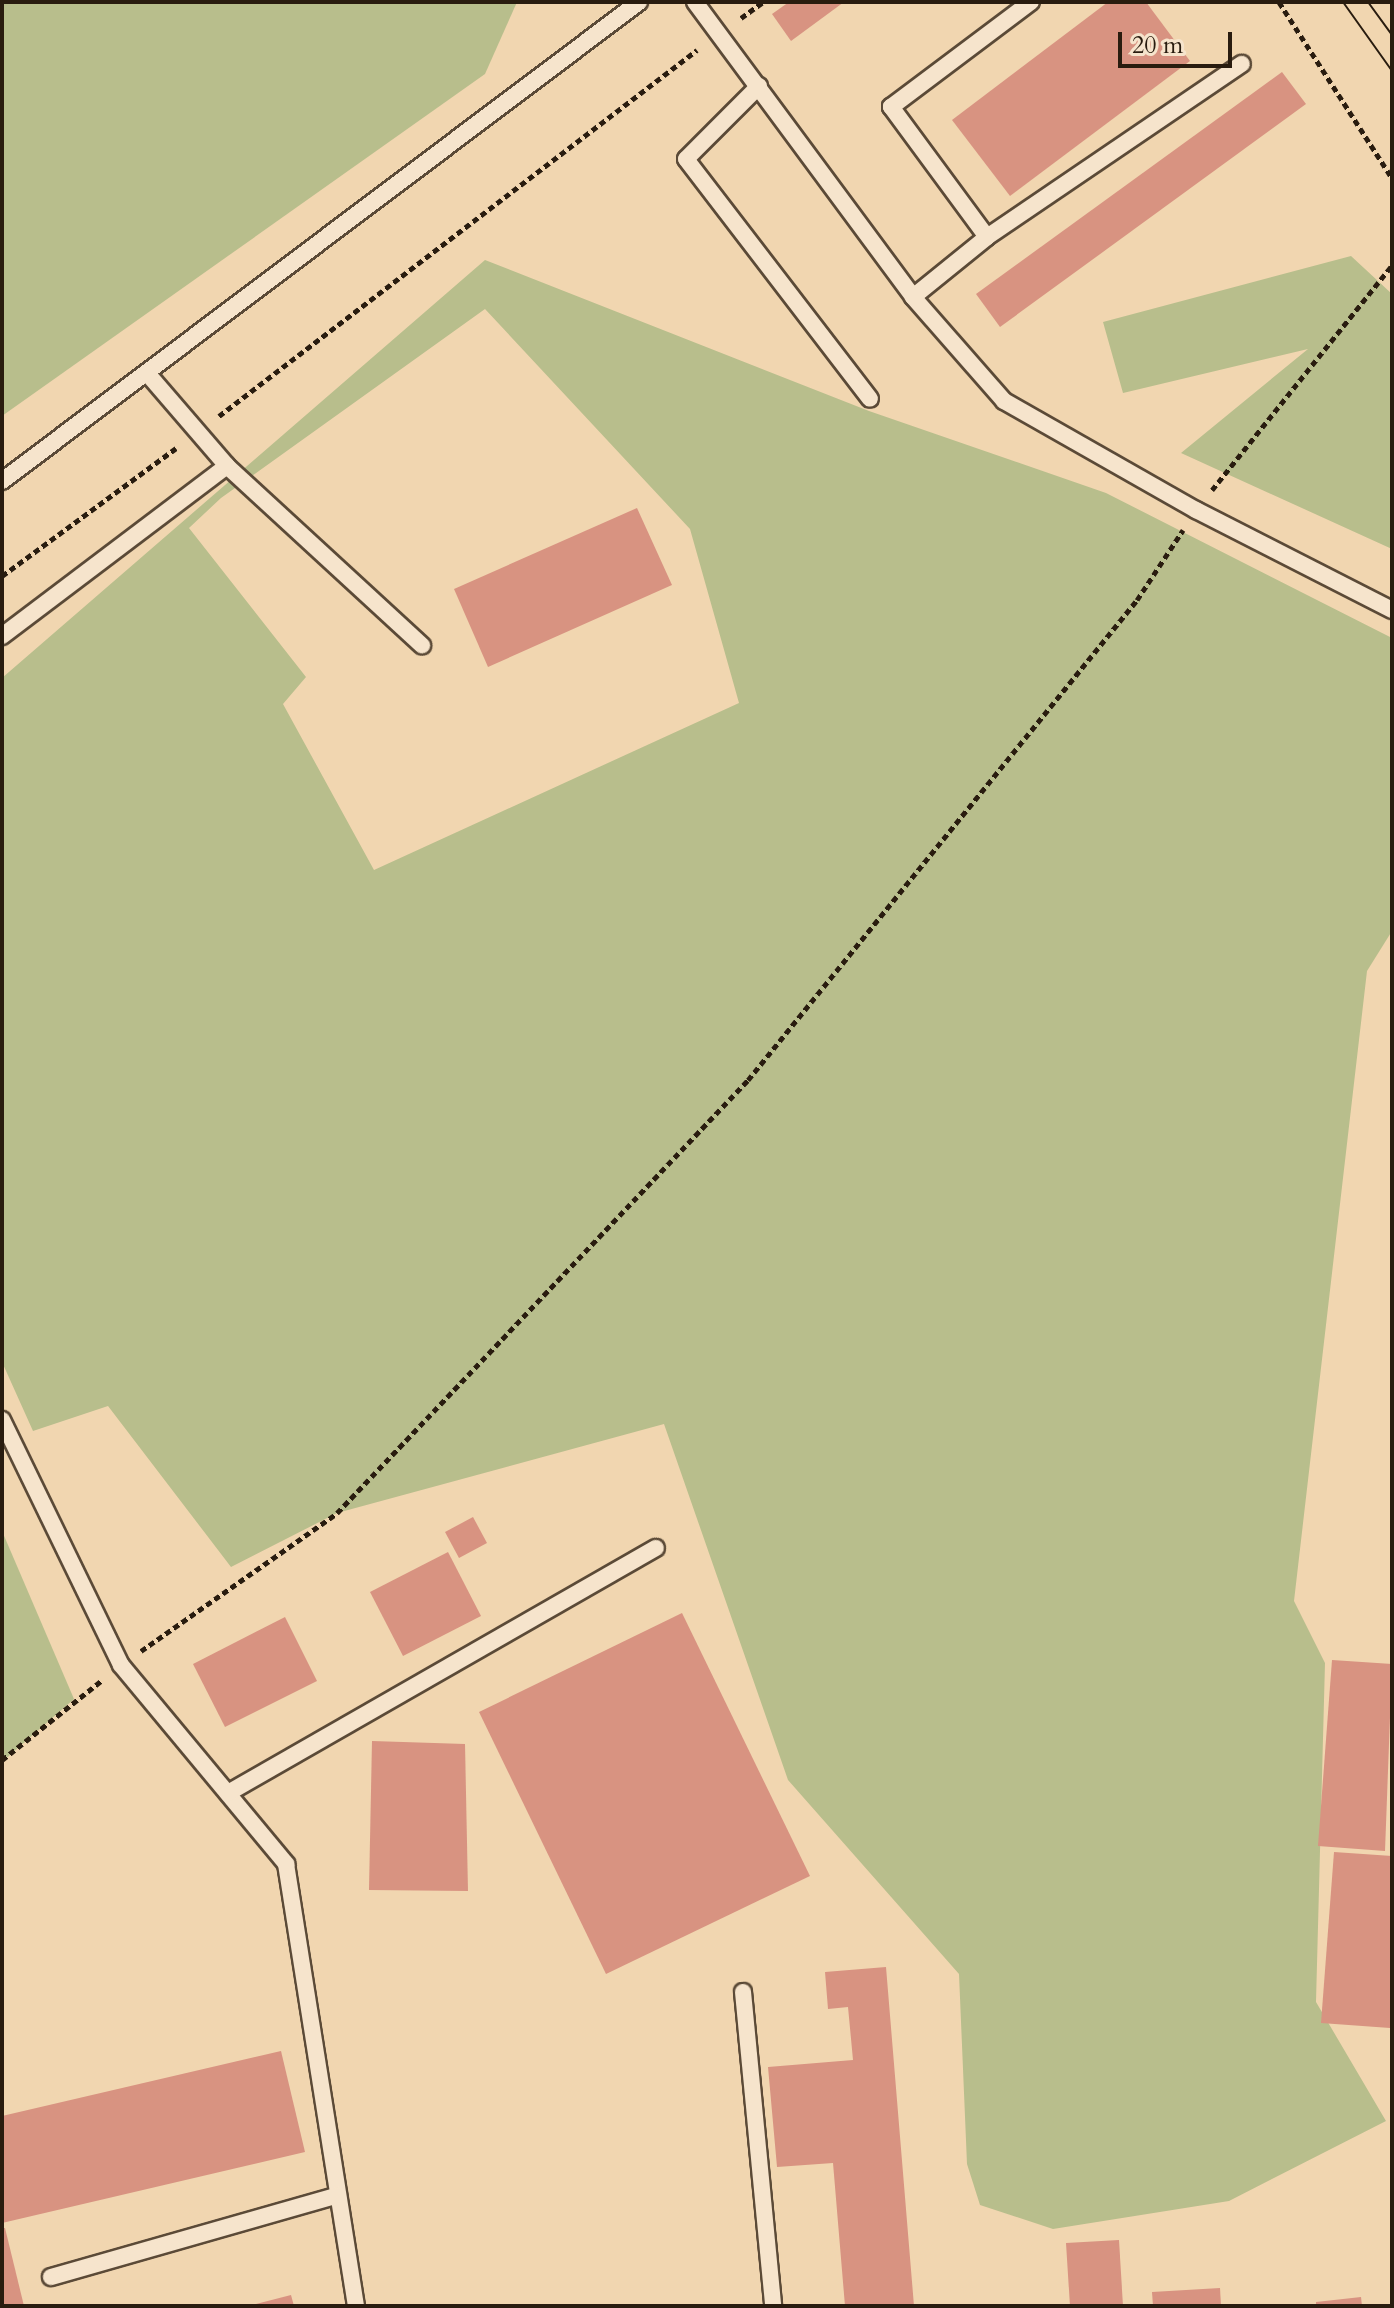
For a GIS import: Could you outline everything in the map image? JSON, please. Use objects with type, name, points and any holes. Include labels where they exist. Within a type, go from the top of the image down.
[{"type":"lane","points":[[2,481],[639,2]]},
{"type":"lane","points":[[695,2],[913,297],[1004,401],[1196,510],[1392,610]]},
{"type":"lane","points":[[987,237],[891,107],[1031,2]]},
{"type":"lane","points":[[913,297],[987,237],[1242,64]]},
{"type":"lane","points":[[759,86],[686,159],[870,399]]},
{"type":"lane","points":[[147,373],[227,466],[422,645]]},
{"type":"lane","points":[[2,636],[227,466]]},
{"type":"lane","points":[[2,1420],[121,1665],[286,1864],[356,2306]]},
{"type":"lane","points":[[228,1793],[656,1548]]},
{"type":"lane","points":[[743,1992],[773,2306]]},
{"type":"lane","points":[[51,2277],[338,2195]]},
{"type":"path","points":[[2,576],[198,432],[763,2]]},
{"type":"path","points":[[1279,2],[1392,178]]},
{"type":"path","points":[[2,1760],[121,1665],[337,1513],[748,1080],[1137,600],[1196,510],[1392,265]]},
{"type":"green space","points":[[2,2],[517,2],[485,74],[2,416]]},
{"type":"green space","points":[[1351,256],[1392,294],[1392,549],[1181,453],[1308,349],[1123,393],[1103,322]]},
{"type":"green space","points":[[485,260],[869,411],[1106,493],[1392,638],[1392,931],[1367,971],[1294,1601],[1325,1663],[1316,2002],[1386,2121],[1229,2201],[1053,2229],[980,2205],[967,2164],[959,1974],[788,1780],[664,1424],[337,1513],[231,1567],[108,1406],[33,1431],[2,1362],[2,678]],"holes":[[[485,309],[690,529],[739,703],[374,870],[283,704],[306,677],[189,528],[221,498]]]},
{"type":"green space","points":[[2,1531],[74,1699],[2,1762]]},
{"type":"building","points":[[789,2],[844,2],[791,41],[772,14]]},
{"type":"building","points":[[1108,2],[1146,2],[1190,61],[1010,196],[952,120]]},
{"type":"building","points":[[1282,72],[1306,104],[1000,327],[976,294]]},
{"type":"building","points":[[637,508],[672,585],[488,667],[454,589]]},
{"type":"building","points":[[473,1517],[487,1543],[459,1558],[445,1532]]},
{"type":"building","points":[[448,1552],[481,1616],[403,1656],[370,1592]]},
{"type":"building","points":[[682,1613],[810,1876],[606,1974],[479,1712]]},
{"type":"building","points":[[285,1617],[317,1681],[225,1727],[193,1664]]},
{"type":"building","points":[[1332,1660],[1392,1664],[1385,1851],[1318,1846]]},
{"type":"building","points":[[372,1741],[465,1744],[468,1891],[369,1890]]},
{"type":"building","points":[[1334,1852],[1392,1856],[1390,2028],[1321,2023]]},
{"type":"building","points":[[886,1967],[914,2306],[845,2306],[833,2163],[777,2167],[768,2067],[853,2060],[848,2007],[828,2009],[825,1972]]},
{"type":"building","points":[[281,2051],[305,2152],[2,2223],[2,2116]]},
{"type":"building","points":[[2,2228],[5,2228],[24,2306],[2,2306]]},
{"type":"building","points":[[1119,2240],[1123,2306],[1070,2306],[1066,2243]]},
{"type":"building","points":[[1220,2288],[1221,2306],[1153,2306],[1152,2292]]},
{"type":"building","points":[[291,2295],[294,2306],[252,2306],[252,2305]]},
{"type":"building","points":[[1361,2297],[1362,2306],[1316,2306],[1316,2302]]},
{"type":"tram line","points":[[1343,2],[1392,71]]},
{"type":"tram line","points":[[1368,2],[1392,35]]}]
